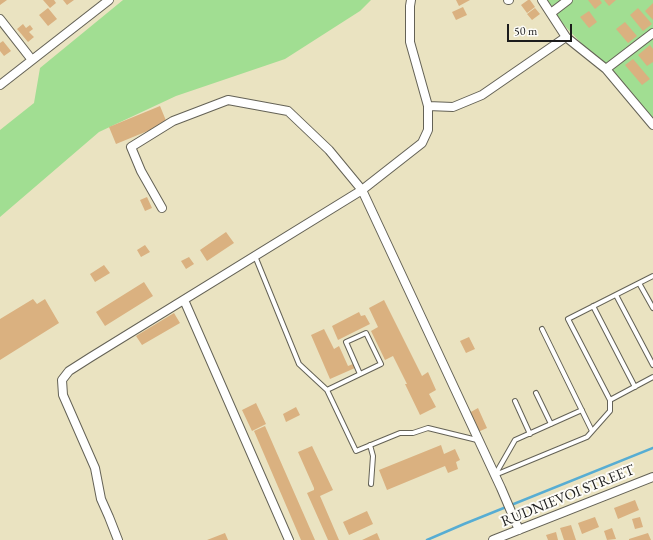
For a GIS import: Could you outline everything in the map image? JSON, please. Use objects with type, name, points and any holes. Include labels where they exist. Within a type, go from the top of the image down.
[{"type":"street","points":[[0,85],[109,0]]},
{"type":"street","points":[[118,540],[110,517],[101,499],[95,468],[63,396],[62,380],[69,371],[91,357],[362,190],[422,143],[428,130],[428,106],[410,42],[411,0]]},
{"type":"street","points":[[542,0],[566,37],[606,69],[653,125]]},
{"type":"street","points":[[551,13],[568,0]]},
{"type":"street","points":[[0,19],[32,60]]},
{"type":"street","points":[[606,69],[653,33]]},
{"type":"street","points":[[428,106],[453,107],[482,95],[566,37]]},
{"type":"street","points":[[162,208],[141,171],[131,147],[173,121],[228,100],[288,111],[329,150],[362,190],[502,488],[519,530]]},
{"type":"street","points":[[184,300],[289,540]]},
{"type":"street","name":"RUDNIEVOI STREET","points":[[493,540],[653,477]]},
{"type":"lane","points":[[255,256],[299,364],[327,390],[356,451],[400,433],[412,433],[428,428],[479,440]]},
{"type":"lane","points":[[495,475],[587,437],[610,411],[610,400],[568,319],[653,276]]},
{"type":"lane","points":[[639,283],[653,308]]},
{"type":"lane","points":[[616,294],[653,365]]},
{"type":"lane","points":[[592,306],[635,387]]},
{"type":"lane","points":[[542,329],[592,431]]},
{"type":"lane","points":[[327,390],[381,364],[366,333],[346,342],[360,374]]},
{"type":"lane","points":[[610,400],[653,377]]},
{"type":"lane","points":[[536,393],[551,424]]},
{"type":"lane","points":[[515,401],[530,434]]},
{"type":"lane","points":[[495,475],[515,440],[582,410]]},
{"type":"lane","points":[[370,445],[373,456],[371,484]]},
{"type":"green space","points":[[123,0],[371,0],[360,11],[285,59],[176,96],[99,132],[0,217],[0,130],[34,103],[40,68]]},
{"type":"green space","points":[[540,0],[653,0],[653,121],[606,69]]},
{"type":"building","points":[[0,0],[7,0],[0,5]]},
{"type":"building","points":[[43,0],[54,0],[56,3],[50,8]]},
{"type":"building","points":[[63,0],[74,0],[67,5]]},
{"type":"building","points":[[456,0],[470,0],[459,6]]},
{"type":"building","points":[[530,0],[535,7],[527,13],[521,5]]},
{"type":"building","points":[[588,0],[600,0],[602,3],[595,9]]},
{"type":"building","points":[[604,0],[616,0],[609,6]]},
{"type":"building","points":[[653,3],[653,20],[645,11]]},
{"type":"building","points":[[463,7],[467,15],[456,20],[452,12]]},
{"type":"building","points":[[48,8],[57,19],[48,26],[39,15]]},
{"type":"building","points":[[535,8],[540,14],[532,20],[527,14]]},
{"type":"building","points":[[638,8],[652,24],[643,31],[630,15]]},
{"type":"building","points":[[589,11],[597,22],[589,28],[580,17]]},
{"type":"building","points":[[625,22],[637,36],[628,43],[616,29]]},
{"type":"building","points":[[23,24],[26,28],[30,25],[33,29],[29,32],[34,37],[28,42],[17,29]]},
{"type":"building","points":[[3,41],[11,51],[4,56],[0,51],[0,43]]},
{"type":"building","points":[[650,45],[653,49],[653,62],[647,66],[638,55]]},
{"type":"building","points":[[633,59],[650,79],[642,85],[625,65]]},
{"type":"building","points":[[160,106],[167,123],[116,144],[109,127]]},
{"type":"building","points":[[147,197],[152,208],[145,211],[140,200]]},
{"type":"building","points":[[226,232],[234,243],[207,261],[200,250]]},
{"type":"building","points":[[145,245],[150,252],[141,257],[137,250]]},
{"type":"building","points":[[189,257],[194,264],[186,269],[181,261]]},
{"type":"building","points":[[104,265],[110,273],[95,282],[90,274]]},
{"type":"building","points":[[144,282],[153,296],[105,326],[96,312]]},
{"type":"building","points":[[33,299],[37,304],[45,299],[59,323],[0,360],[0,319]]},
{"type":"building","points":[[384,300],[422,376],[428,372],[436,390],[429,394],[436,407],[420,415],[393,356],[385,360],[371,331],[378,327],[369,308]]},
{"type":"building","points":[[359,312],[361,316],[365,315],[370,324],[338,340],[332,326]]},
{"type":"building","points":[[174,313],[180,323],[142,345],[136,336]]},
{"type":"building","points":[[324,329],[334,349],[339,346],[348,366],[353,364],[355,368],[330,379],[311,335]]},
{"type":"building","points":[[469,337],[475,349],[466,353],[460,341]]},
{"type":"building","points":[[256,403],[266,424],[252,431],[242,410]]},
{"type":"building","points":[[296,407],[300,415],[286,422],[283,414]]},
{"type":"building","points":[[478,408],[487,428],[478,432],[469,413]]},
{"type":"building","points":[[265,426],[315,540],[301,540],[254,431]]},
{"type":"building","points":[[441,445],[444,454],[455,449],[460,460],[456,462],[458,469],[448,473],[445,466],[387,490],[379,470]]},
{"type":"building","points":[[312,446],[333,490],[320,496],[339,540],[328,540],[307,493],[314,490],[314,488],[298,452]]},
{"type":"building","points":[[635,500],[639,510],[618,519],[614,508]]},
{"type":"building","points":[[367,511],[373,524],[349,535],[343,522]]},
{"type":"building","points":[[595,517],[599,527],[582,534],[578,523]]},
{"type":"building","points":[[640,517],[643,527],[635,529],[632,519]]},
{"type":"building","points":[[571,525],[576,540],[564,540],[560,528]]},
{"type":"building","points":[[612,528],[616,539],[607,540],[604,531]]},
{"type":"building","points":[[556,532],[558,540],[548,540],[546,535]]},
{"type":"building","points":[[225,533],[228,540],[207,540]]},
{"type":"building","points":[[377,533],[380,540],[362,540]]},
{"type":"building","points":[[648,533],[651,540],[629,540],[629,539]]},
{"type":"waterway","points":[[427,540],[653,448]]}]
